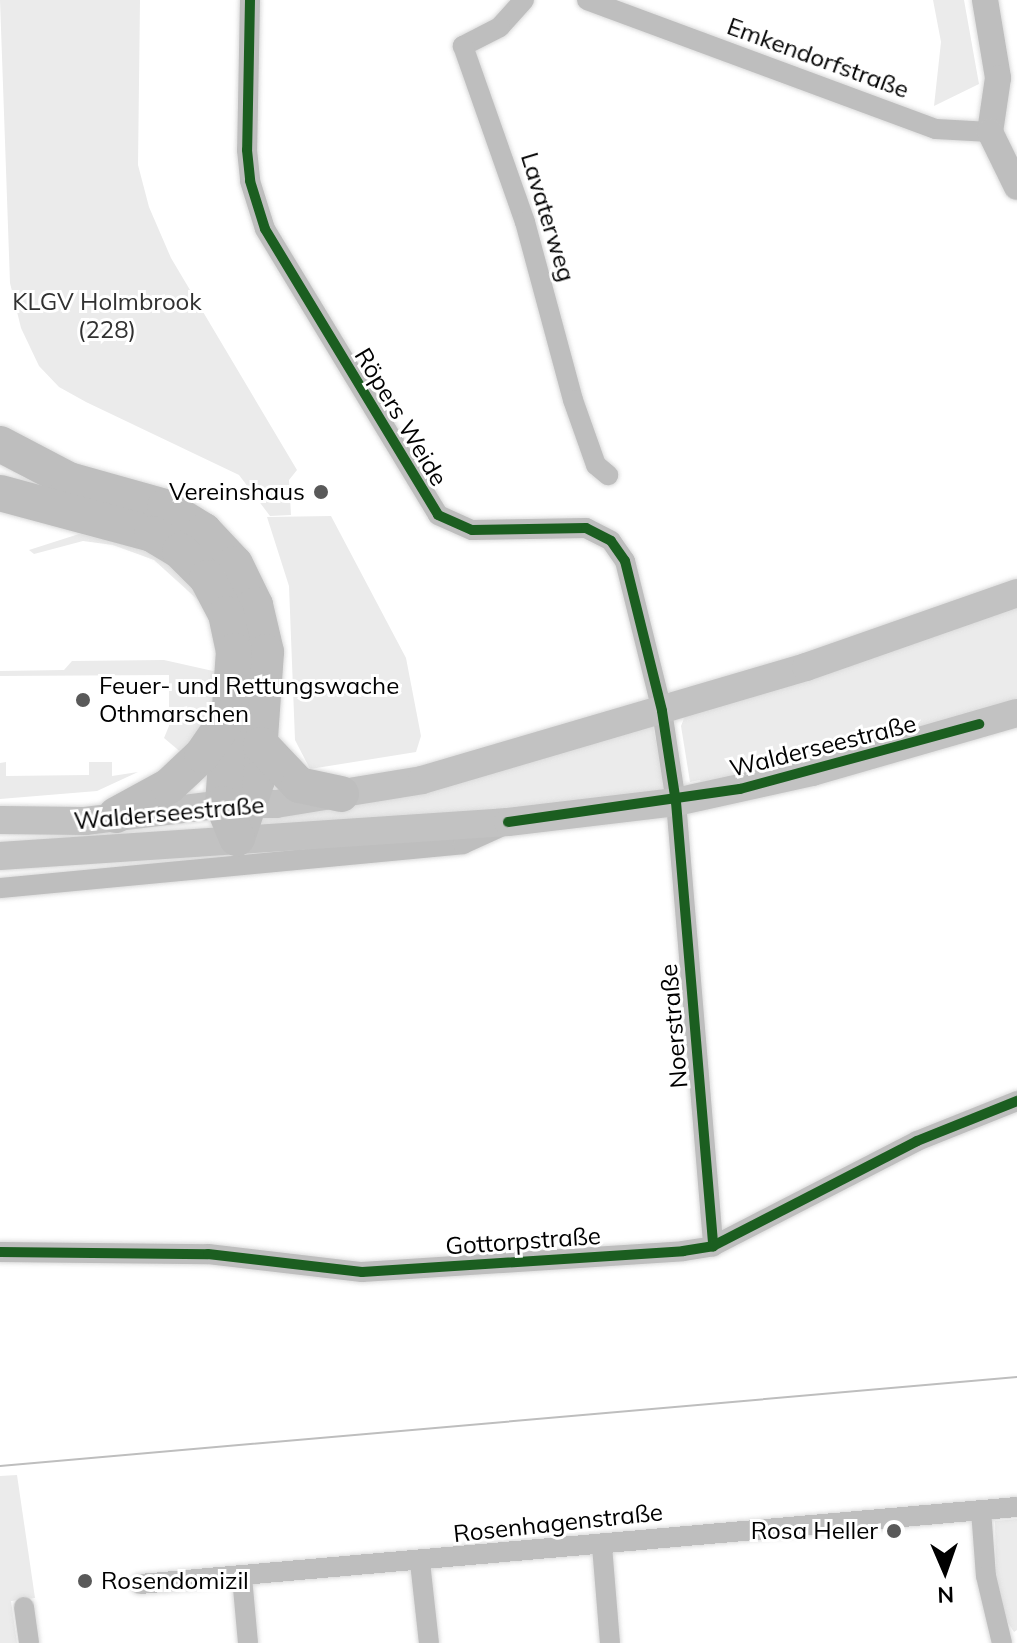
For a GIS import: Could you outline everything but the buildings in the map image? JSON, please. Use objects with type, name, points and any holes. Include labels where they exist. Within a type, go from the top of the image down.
[{"type":"highway","points":[[0,444],[69,480],[165,507],[221,547],[247,585],[262,628],[261,745],[236,816]]},
{"type":"highway","points":[[0,493],[152,534],[194,564],[219,597],[231,632],[236,816]]},
{"type":"highway","points":[[116,815],[176,779],[202,755],[232,711]]},
{"type":"highway","points":[[261,745],[299,785],[341,794]]},
{"type":"main road","name":"Walderseestraße","points":[[0,856],[236,816],[422,780],[662,711],[1017,593]]},
{"type":"main road","name":"Walderseestraße","points":[[0,820],[54,823],[116,815],[508,822],[676,802],[812,772],[1017,713]]},
{"type":"street","name":"Röpers Weide","points":[[250,0],[247,150],[250,181],[265,229],[431,505],[449,523],[472,530],[586,528],[611,541],[631,578],[662,711]]},
{"type":"street","name":"Lavaterweg","points":[[524,0],[500,27],[463,46],[525,222],[573,400],[596,465],[608,475]]},
{"type":"street","name":"Emkendorfstraße","points":[[587,0],[936,129],[990,132]]},
{"type":"street","points":[[985,0],[998,78],[990,132],[1016,181]]},
{"type":"street","points":[[662,711],[676,802]]},
{"type":"street","name":"Noerstraße","points":[[676,802],[713,1246]]},
{"type":"street","name":"Walderseestraße","points":[[0,888],[463,844],[493,834],[508,822]]},
{"type":"street","name":"Gottorpstraße","points":[[0,1252],[208,1254],[362,1272],[713,1246],[917,1141],[1017,1101]]},
{"type":"street","name":"Rosenhagenstraße","points":[[140,1584],[420,1562],[1017,1507]]},
{"type":"street","points":[[981,1510],[986,1576],[1002,1643]]},
{"type":"street","points":[[602,1546],[610,1643]]},
{"type":"street","points":[[420,1562],[429,1643]]},
{"type":"street","points":[[242,1577],[248,1643]]},
{"type":"street","points":[[24,1607],[29,1643]]},
{"type":"green space","name":"KLGV Holmbrook (228)","points":[[0,0],[140,0],[138,165],[149,207],[171,258],[297,470],[289,480],[291,515],[270,516],[239,475],[86,402],[59,387],[39,366],[21,328],[10,283]]},
{"type":"green space","points":[[933,0],[964,0],[979,84],[934,106],[941,42]]},
{"type":"green space","points":[[331,516],[406,658],[421,736],[416,752],[310,769],[295,740],[289,586],[267,517]]},
{"type":"green space","points":[[82,533],[163,551],[209,610],[154,560],[113,545],[83,541],[34,554],[29,550]]},
{"type":"green space","points":[[1017,604],[1017,705],[702,786],[700,780],[690,782],[681,726],[685,716]]},
{"type":"green space","points":[[164,660],[222,673],[216,705],[183,754],[164,738],[169,726],[169,675],[0,676],[0,671],[64,670],[72,661]]},
{"type":"green space","points":[[653,726],[665,787],[660,794],[271,831],[253,825],[254,816]]},
{"type":"green space","points":[[6,762],[6,776],[89,775],[89,762],[112,762],[112,776],[138,772],[97,791],[0,799],[0,763]]},
{"type":"green space","points":[[17,1475],[35,1598],[11,1601],[17,1643],[0,1643],[0,1476]]},
{"type":"green space","points":[[1017,1519],[1017,1630],[1014,1632],[1003,1615],[996,1576],[995,1521]]},
{"type":"tram line","points":[[0,1466],[1017,1377]]},
{"type":"cycle path","points":[[250,0],[247,150],[250,181],[265,229],[438,515],[472,530],[586,528],[611,541],[625,561],[662,711],[676,802],[713,1246]]},
{"type":"cycle path","points":[[508,822],[740,789],[979,724]]},
{"type":"cycle path","points":[[0,1252],[208,1254],[362,1272],[683,1251],[713,1246],[917,1141],[1017,1101]]},
{"type":"place","name":"Vereinshaus","points":[[321,492]]},
{"type":"place","name":"Feuer- und Rettungswache Othmarschen","points":[[83,700]]},
{"type":"place","name":"Rosa Heller","points":[[894,1531]]},
{"type":"place","name":"Rosendomizil","points":[[85,1581]]}]
